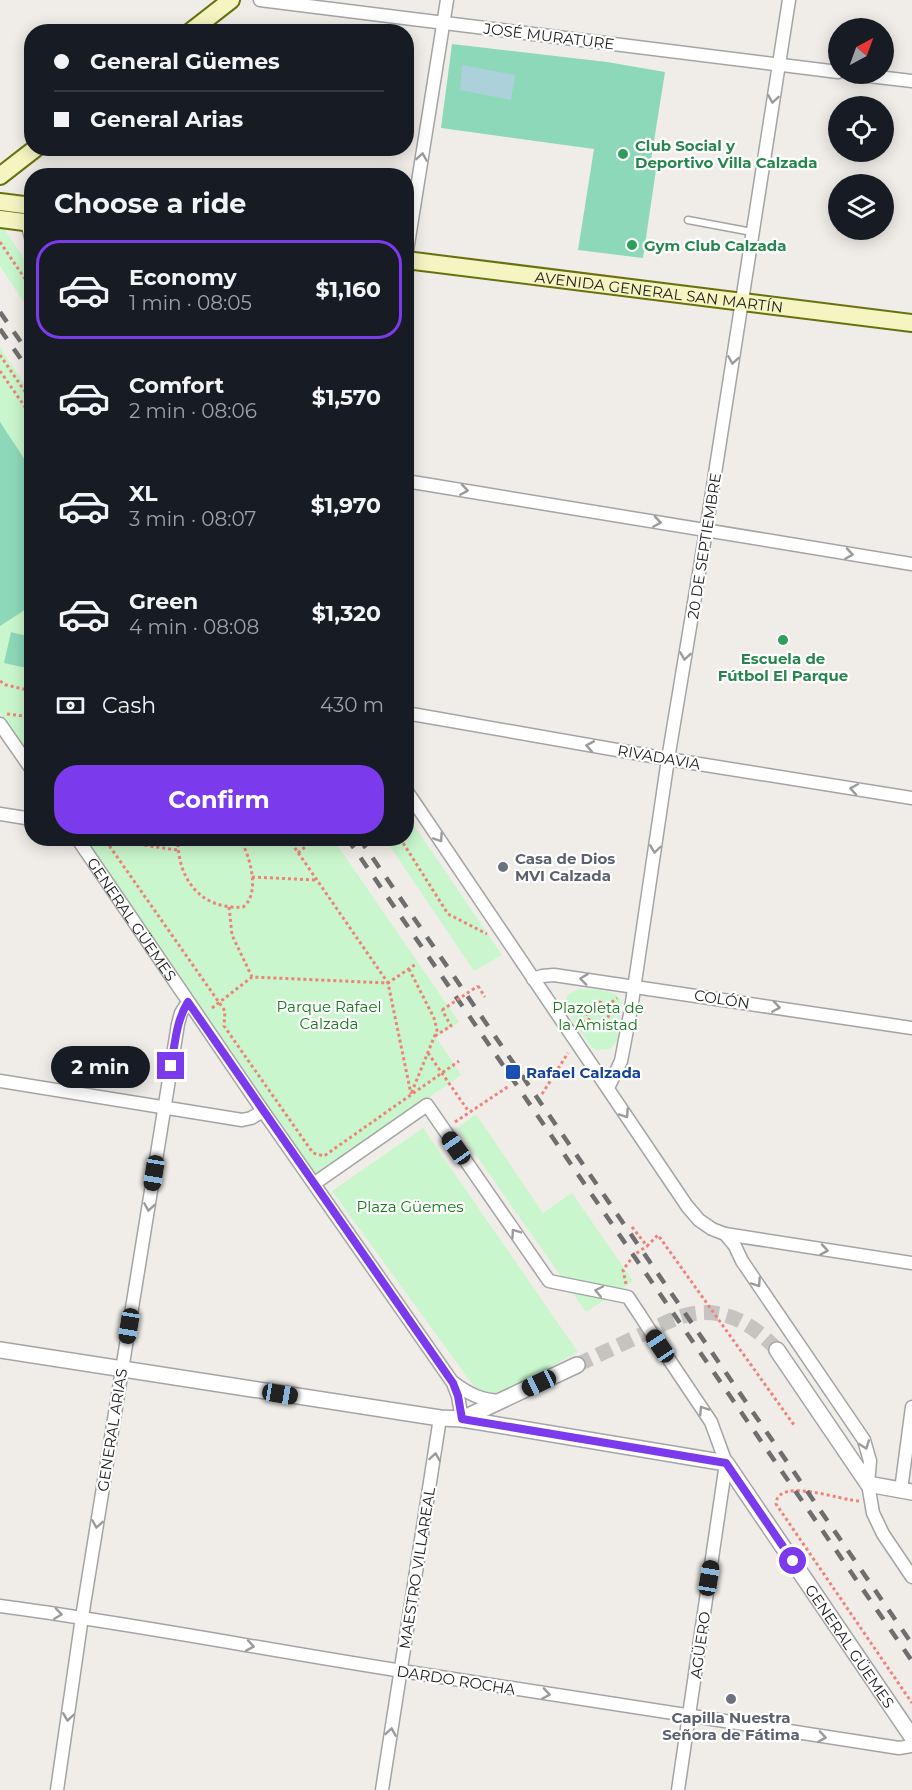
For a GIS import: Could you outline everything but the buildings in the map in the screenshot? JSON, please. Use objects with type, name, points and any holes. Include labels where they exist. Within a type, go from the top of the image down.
[{"type":"main road","points":[[200,24],[231,0]]},
{"type":"main road","points":[[0,176],[26,156]]},
{"type":"main road","points":[[0,202],[24,205]]},
{"type":"main road","points":[[0,219],[24,222]]},
{"type":"main road","name":"AVENIDA GENERAL SAN MARTÍN","points":[[414,259],[912,323]]},
{"type":"street","name":"JOSÉ MURATURE","points":[[260,0],[828,71]]},
{"type":"street","points":[[414,207],[447,0]]},
{"type":"street","name":"20 DE SEPTIEMBRE","points":[[608,1088],[621,1061],[635,985],[668,759],[789,0]]},
{"type":"street","points":[[894,79],[912,81]]},
{"type":"street","points":[[414,482],[912,564]]},
{"type":"street","name":"RIVADAVIA","points":[[414,714],[668,759],[912,798]]},
{"type":"street","points":[[0,724],[24,758]]},
{"type":"street","points":[[414,802],[687,1206],[699,1220],[725,1234],[912,1263]]},
{"type":"street","points":[[0,814],[24,818]]},
{"type":"street","name":"GENERAL GÜEMES","points":[[82,846],[263,1111],[453,1383],[462,1419]]},
{"type":"street","name":"COLÓN","points":[[533,980],[542,976],[554,975],[635,985],[912,1028]]},
{"type":"street","name":"GENERAL ARIAS","points":[[57,1790],[82,1617],[178,1023],[188,1002]]},
{"type":"street","points":[[0,1081],[242,1120],[263,1111]]},
{"type":"street","points":[[0,1350],[440,1418],[462,1419],[726,1463],[711,1422],[628,1297],[549,1281],[427,1105],[315,1183]]},
{"type":"street","points":[[725,1234],[864,1440],[870,1461],[868,1484],[873,1513],[883,1534],[912,1577]]},
{"type":"street","points":[[777,1350],[868,1484],[906,1491],[912,1407]]},
{"type":"street","points":[[462,1419],[577,1365]]},
{"type":"street","points":[[453,1383],[468,1394],[485,1400],[501,1401]]},
{"type":"street","name":"MAESTRO VILLAREAL","points":[[382,1790],[440,1418]]},
{"type":"street","name":"GENERAL GÜEMES","points":[[726,1463],[912,1737]]},
{"type":"street","name":"AGÜERO","points":[[678,1790],[726,1463]]},
{"type":"street","name":"DARDO ROCHA","points":[[0,1606],[82,1617],[689,1717],[899,1748],[912,1746]]},
{"type":"lane","points":[[688,220],[752,232]]},
{"type":"path","points":[[0,242],[24,278]]},
{"type":"path","points":[[0,355],[24,390]]},
{"type":"path","points":[[0,371],[24,406]]},
{"type":"path","points":[[0,681],[6,685],[24,689]]},
{"type":"path","points":[[0,716],[10,713],[24,716]]},
{"type":"path","points":[[110,846],[225,1011],[224,1026],[313,1153],[324,1156],[459,1061]]},
{"type":"path","points":[[145,846],[177,850]]},
{"type":"path","points":[[177,846],[183,871],[193,888],[208,900],[229,907],[243,907],[251,893],[252,877],[249,858],[243,846]]},
{"type":"path","points":[[293,846],[388,983],[414,1114]]},
{"type":"path","points":[[298,853],[306,846]]},
{"type":"path","points":[[405,846],[448,914],[512,947]]},
{"type":"path","points":[[252,877],[317,880]]},
{"type":"path","points":[[229,907],[232,935],[252,977]]},
{"type":"path","points":[[212,1008],[252,977],[388,983],[416,964]]},
{"type":"path","points":[[409,969],[435,1018],[437,1030],[411,1095]]},
{"type":"path","points":[[434,1036],[451,1026],[442,1010],[478,986],[485,997]]},
{"type":"path","points":[[594,1002],[601,1002],[607,1006],[608,1016],[604,1022],[597,1023],[591,1020],[587,1011],[594,1002]]},
{"type":"path","points":[[542,1094],[576,1041]]},
{"type":"path","points":[[428,1053],[469,1112]]},
{"type":"path","points":[[443,1130],[509,1086]]},
{"type":"path","points":[[632,1227],[647,1246]]},
{"type":"path","points":[[623,1270],[634,1255],[658,1236],[795,1425]]},
{"type":"path","points":[[871,1500],[854,1501],[819,1493],[788,1491],[780,1493],[776,1498],[776,1504],[912,1703]]},
{"type":"green space","name":"Club Social y Deportivo Villa Calzada","points":[[452,44],[607,62],[665,72],[651,160],[657,163],[643,258],[578,250],[594,149],[441,128]]},
{"type":"green space","points":[[0,227],[3,227],[24,258],[24,302],[0,266]]},
{"type":"green space","points":[[0,347],[24,383],[24,749],[0,713]]},
{"type":"green space","points":[[0,422],[24,458],[24,611],[0,626]]},
{"type":"green space","points":[[11,632],[24,635],[24,667],[4,663]]},
{"type":"green space","points":[[414,825],[502,955],[474,971],[390,846],[414,846]]},
{"type":"green space","name":"Parque Rafael Calzada","points":[[91,846],[338,846],[459,1022],[436,1037],[461,1075],[328,1168],[318,1173],[314,1171]]},
{"type":"green space","name":"Plazoleta de la Amistad","points":[[579,989],[609,992],[622,1001],[617,1041],[610,1049],[596,1050],[590,1045],[566,1010],[567,995]]},
{"type":"green space","points":[[476,1114],[543,1213],[572,1193],[633,1281],[586,1312],[457,1128]]},
{"type":"green space","name":"Plaza Güemes","points":[[423,1128],[578,1352],[486,1403],[332,1191]]},
{"type":"water","points":[[462,65],[515,75],[511,100],[460,90]]},
{"type":"tunnel","points":[[577,1365],[668,1322],[697,1313],[734,1318],[757,1331],[777,1350]]},
{"type":"railway","points":[[0,312],[24,346]]},
{"type":"railway","points":[[0,329],[24,364]]},
{"type":"railway","points":[[352,846],[912,1661]]},
{"type":"railway","points":[[364,846],[912,1644]]},
{"type":"place","name":"Club Social y Deportivo Villa Calzada","points":[[623,154]]},
{"type":"place","name":"Gym Club Calzada","points":[[632,245]]},
{"type":"place","name":"Escuela de Fútbol El Parque","points":[[783,640]]},
{"type":"place","name":"Casa de Dios MVI Calzada","points":[[503,867]]},
{"type":"place","name":"Rafael Calzada","points":[[513,1072]]},
{"type":"place","name":"Capilla Nuestra Señora de Fátima","points":[[731,1699]]},
{"type":"route","points":[[171,1066],[178,1023],[188,1002],[453,1383],[462,1419],[726,1463],[793,1561]]}]
